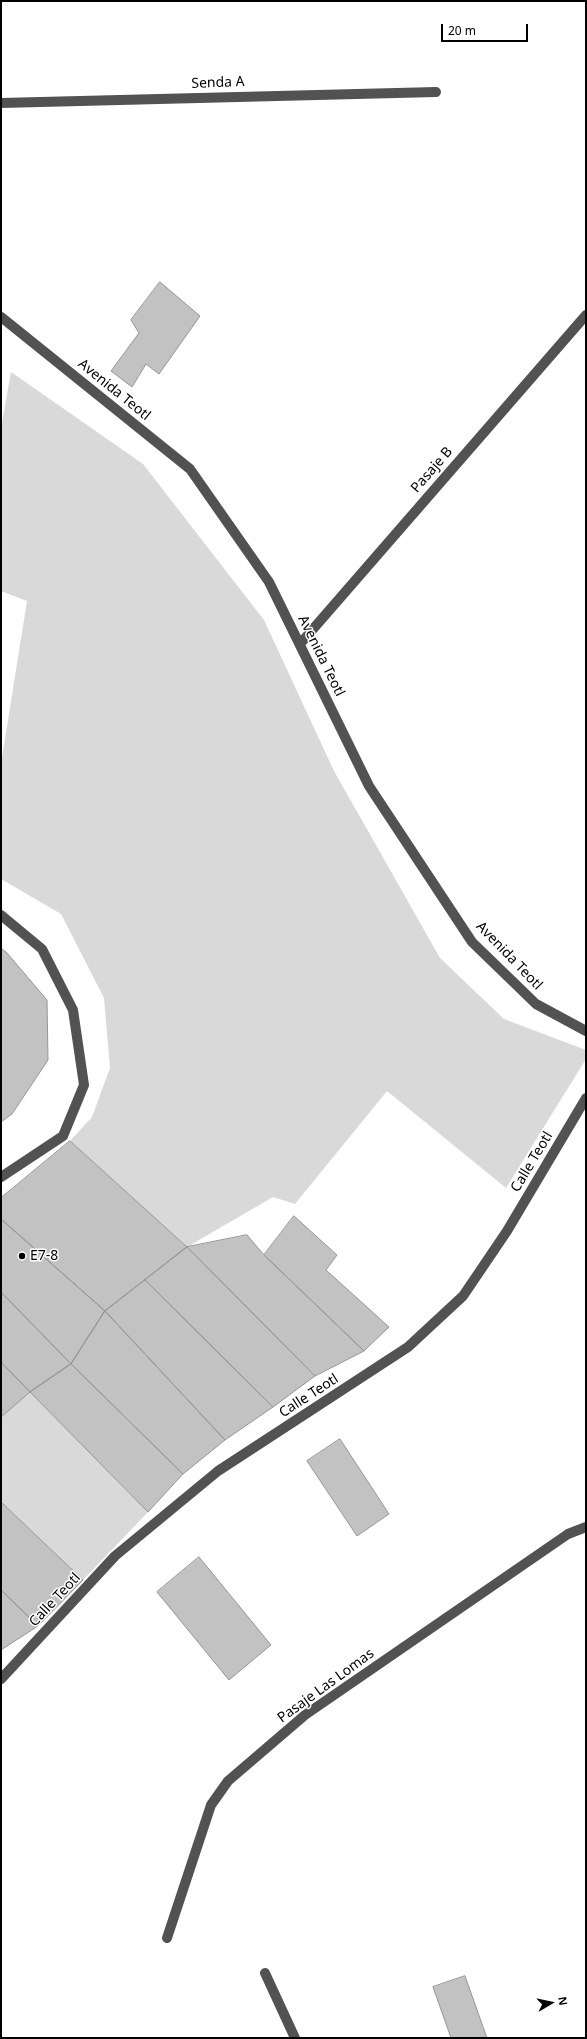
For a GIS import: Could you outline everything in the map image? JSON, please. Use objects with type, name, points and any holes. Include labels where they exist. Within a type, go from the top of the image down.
[{"type":"street","name":"Senda A","points":[[1,103],[436,92]]},
{"type":"street","name":"Pasaje B","points":[[300,644],[586,315]]},
{"type":"street","name":"Avenida Teotl","points":[[1,317],[190,469],[269,582],[369,786],[472,942],[536,1004],[586,1031]]},
{"type":"street","points":[[1,915],[42,949],[73,1010],[84,1085],[63,1136],[1,1176]]},
{"type":"street","name":"Calle Teotl","points":[[1,1679],[115,1556],[218,1471],[408,1347],[463,1296],[507,1231],[586,1098]]},
{"type":"street","name":"Pasaje Las Lomas","points":[[167,1938],[211,1805],[228,1781],[306,1715],[568,1534],[586,1526]]},
{"type":"street","points":[[265,1973],[296,2038]]},
{"type":"shaded area","points":[[11,372],[143,464],[264,620],[334,771],[440,958],[504,1019],[586,1050],[586,1059],[506,1188],[387,1091],[295,1204],[273,1197],[187,1247],[70,1141],[92,1117],[110,1068],[104,998],[61,914],[1,879],[1,764],[27,601],[1,591],[1,428]]},
{"type":"shaded area","points":[[30,1392],[148,1512],[83,1580],[1,1502],[1,1417]]},
{"type":"building","points":[[160,282],[200,316],[159,374],[146,364],[132,387],[111,371],[139,333],[131,320]]},
{"type":"building","points":[[1,948],[47,1000],[48,1060],[12,1114],[1,1122]]},
{"type":"building","points":[[70,1141],[187,1247],[105,1311],[1,1219],[1,1198]]},
{"type":"building","points":[[294,1216],[337,1255],[326,1270],[389,1327],[364,1351],[264,1255]]},
{"type":"building","name":"E7-8","points":[[1,1219],[105,1311],[71,1364],[1,1292]]},
{"type":"building","points":[[247,1235],[264,1255],[364,1351],[315,1376],[187,1247]]},
{"type":"building","points":[[187,1247],[315,1376],[273,1407],[145,1280]]},
{"type":"building","points":[[145,1280],[273,1407],[225,1440],[105,1311]]},
{"type":"building","points":[[1,1292],[71,1364],[30,1392],[1,1362]]},
{"type":"building","points":[[105,1311],[225,1440],[183,1474],[71,1364]]},
{"type":"building","points":[[1,1362],[30,1392],[1,1417]]},
{"type":"building","points":[[71,1364],[183,1474],[148,1512],[30,1392]]},
{"type":"building","points":[[340,1439],[389,1514],[357,1536],[307,1461]]},
{"type":"building","points":[[1,1502],[83,1580],[38,1626],[1,1590]]},
{"type":"building","points":[[199,1557],[271,1645],[229,1680],[157,1592]]},
{"type":"building","points":[[1,1590],[38,1626],[1,1650]]},
{"type":"building","points":[[465,1976],[487,2038],[451,2038],[433,1987]]},
{"type":"place","name":"E7-8","points":[[22,1256]]}]
